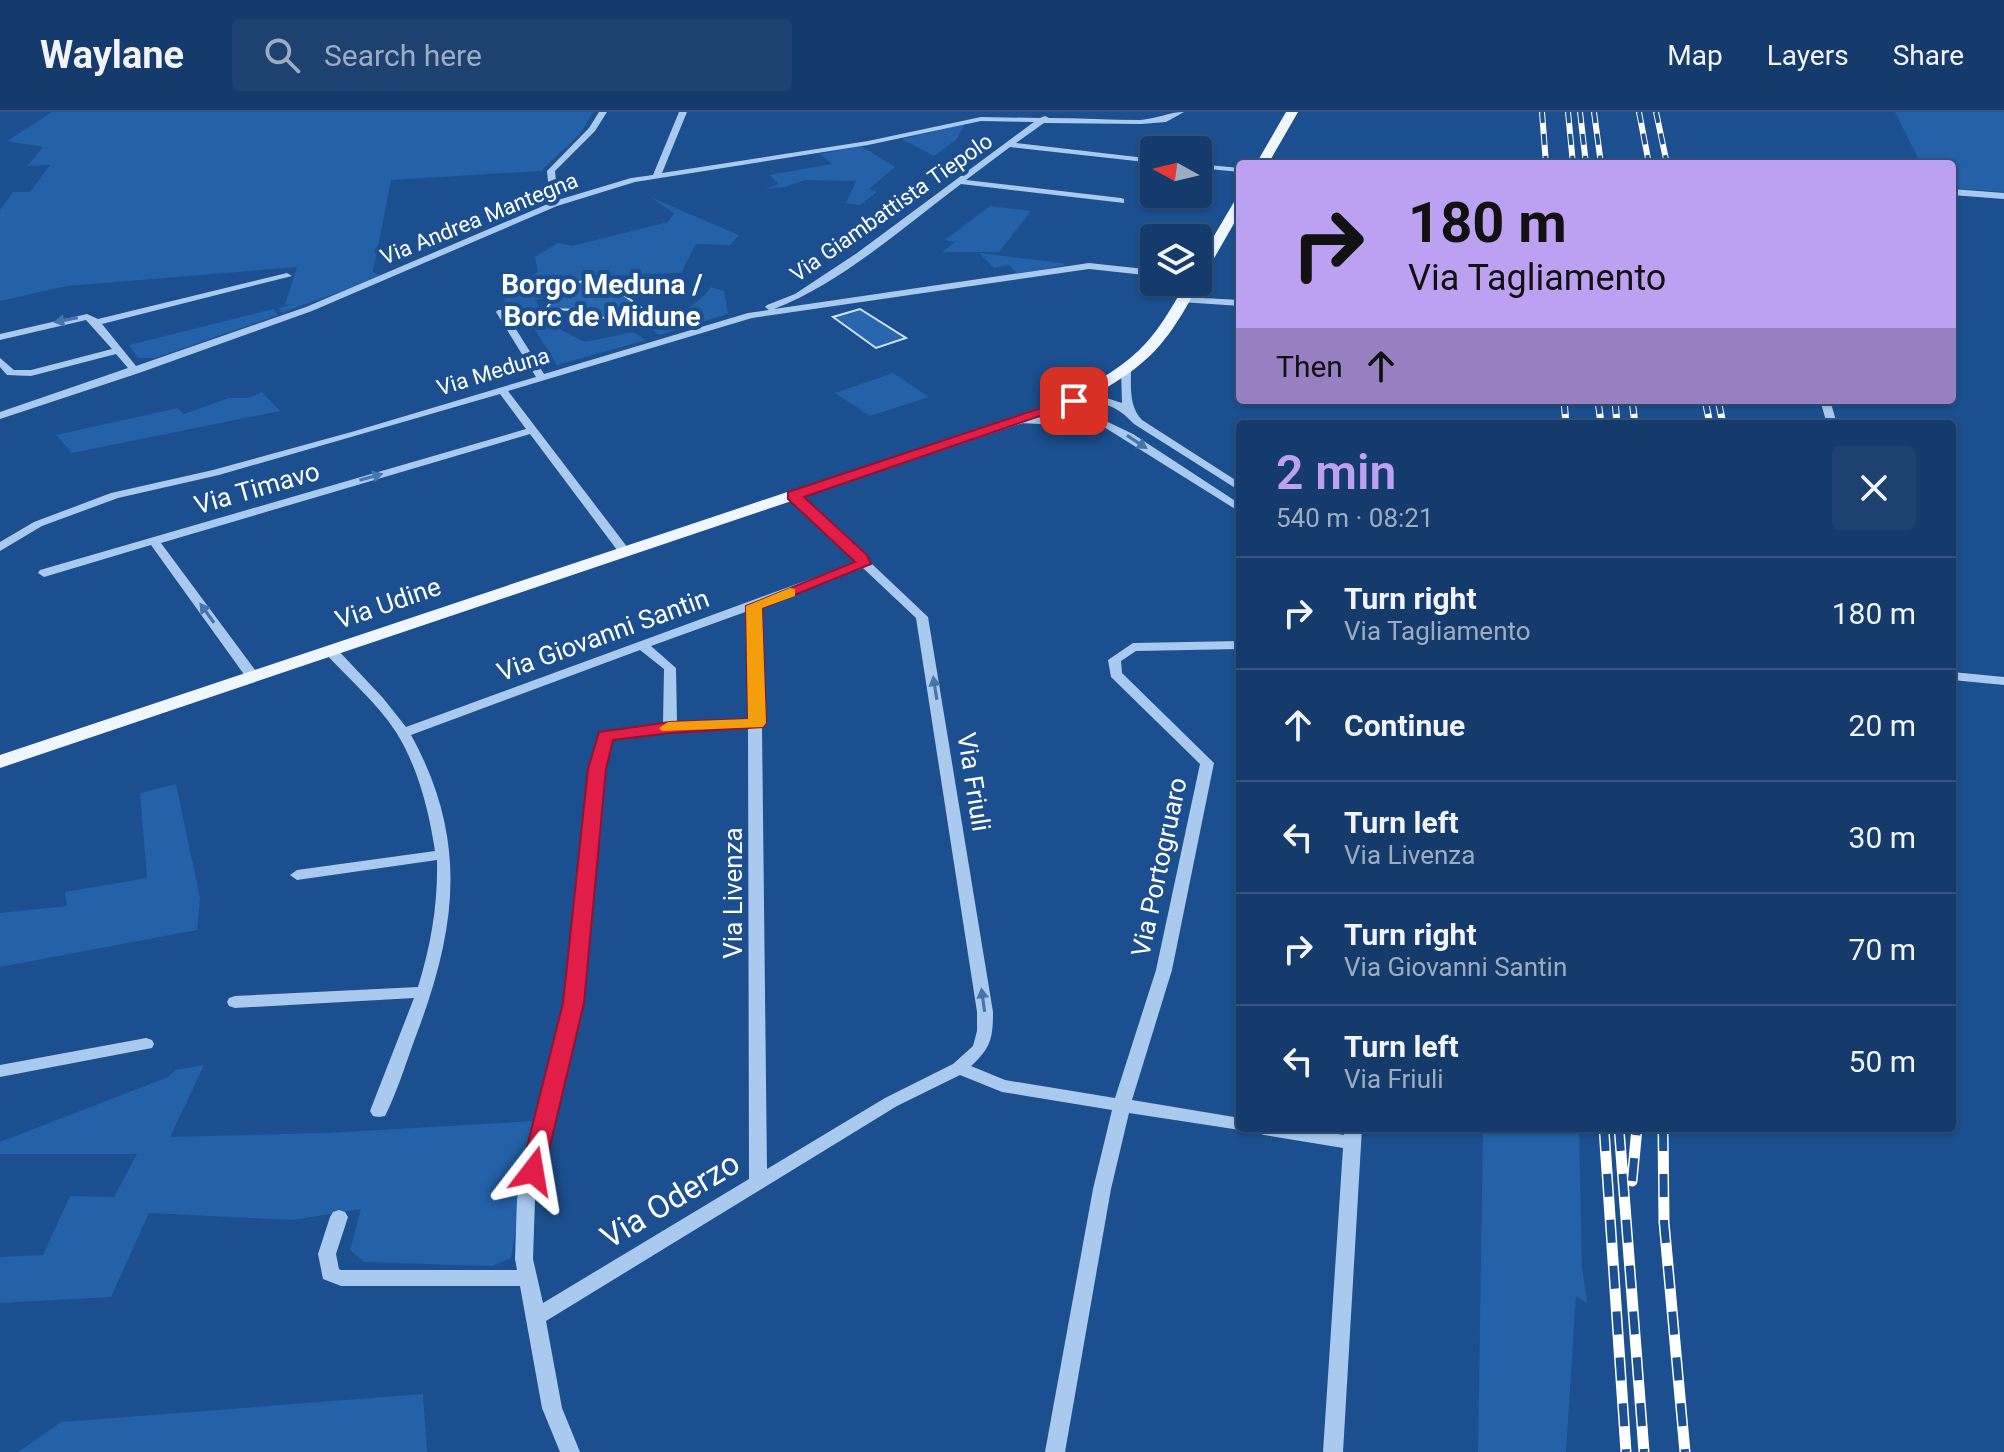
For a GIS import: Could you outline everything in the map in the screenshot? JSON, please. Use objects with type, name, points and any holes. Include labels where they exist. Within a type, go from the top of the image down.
[{"type":"main road","points":[[1264,160],[1292,112]]},
{"type":"main road","points":[[1212,250],[1236,209]]},
{"type":"main road","name":"Via Udine","points":[[0,762],[1077,399],[1126,370],[1154,347],[1186,296]]},
{"type":"street","points":[[554,204],[551,171],[592,129],[603,112]]},
{"type":"street","points":[[656,177],[683,112]]},
{"type":"street","name":"Via Andrea Mantegna","points":[[0,416],[309,309],[554,204],[614,186],[868,143],[981,119],[1046,116],[1141,122],[1163,120],[1180,112]]},
{"type":"street","name":"Via Giambattista Tiepolo","points":[[751,315],[798,296],[821,282],[961,182],[1046,116]]},
{"type":"street","points":[[1010,145],[1140,159]]},
{"type":"street","points":[[1212,167],[1236,170]]},
{"type":"street","points":[[961,182],[1121,201]]},
{"type":"street","points":[[1956,192],[2004,196]]},
{"type":"street","name":"Via Meduna","points":[[0,547],[38,524],[115,495],[215,473],[751,315],[1089,266],[1140,271]]},
{"type":"street","points":[[96,323],[287,276]]},
{"type":"street","points":[[1184,300],[1236,303]]},
{"type":"street","points":[[501,312],[541,377]]},
{"type":"street","points":[[0,337],[87,317],[96,323],[135,371]]},
{"type":"street","points":[[0,361],[5,370],[21,374],[118,351]]},
{"type":"street","points":[[1126,370],[1126,399],[1132,416]]},
{"type":"street","points":[[502,390],[624,551]]},
{"type":"street","points":[[1236,485],[1132,416],[1124,407],[1110,402],[1077,399],[1077,411],[1115,428],[1236,506]]},
{"type":"street","points":[[1017,420],[1073,420],[1115,428]]},
{"type":"street","name":"Via Timavo","points":[[44,573],[533,430]]},
{"type":"street","name":"Via Friuli","points":[[793,495],[922,617],[927,634],[985,1012],[980,1049],[959,1068]]},
{"type":"street","points":[[154,541],[253,677]]},
{"type":"street","name":"Via Giovanni Santin","points":[[403,733],[863,564]]},
{"type":"street","name":"Via Livenza","points":[[754,606],[758,1181]]},
{"type":"street","points":[[642,645],[670,668],[670,727]]},
{"type":"street","name":"Via Portogruaro","points":[[1055,1452],[1099,1204],[1122,1104],[1164,970],[1207,763],[1116,674],[1114,660],[1133,647],[1236,645]]},
{"type":"street","points":[[330,650],[403,733],[428,787],[443,837],[447,884],[443,927],[424,992],[379,1111]]},
{"type":"street","points":[[1956,676],[2004,681]]},
{"type":"street","points":[[570,1452],[552,1408],[524,1259],[526,1199],[574,1003],[600,751],[606,736],[670,727],[757,723]]},
{"type":"street","points":[[297,875],[444,854]]},
{"type":"street","points":[[235,1002],[424,992]]},
{"type":"street","points":[[0,1071],[146,1044]]},
{"type":"street","points":[[959,1068],[1002,1086],[1236,1123]]},
{"type":"street","name":"Via Oderzo","points":[[536,1317],[891,1102],[959,1068]]},
{"type":"street","points":[[1314,1132],[1352,1135],[1333,1452]]},
{"type":"street","points":[[339,1217],[327,1254],[330,1274],[341,1278],[528,1278]]},
{"type":"shaded area","points":[[52,112],[593,112],[580,134],[541,171],[391,180],[373,272],[380,275],[282,313],[278,308],[294,304],[285,305],[297,267],[67,286],[0,301],[0,210],[13,192],[30,192],[50,165],[27,166],[43,147],[7,141]]},
{"type":"shaded area","points":[[1895,112],[2004,112],[2004,192],[1956,188],[1956,160],[1919,160]]},
{"type":"shaded area","points":[[965,124],[956,140],[934,156],[902,139]]},
{"type":"shaded area","points":[[861,146],[895,167],[869,189],[877,192],[860,205],[846,203],[856,181],[805,180],[765,189],[779,184],[769,175],[832,164],[820,154]]},
{"type":"shaded area","points":[[650,197],[739,235],[730,245],[696,244],[681,273],[604,276],[563,286],[559,291],[562,294],[535,300],[545,316],[526,320],[517,305],[503,306],[506,295],[526,284],[522,282],[538,272],[535,257],[558,243],[572,246],[668,222],[674,213]]},
{"type":"shaded area","points":[[990,206],[1031,211],[999,252],[942,252],[955,242],[945,240]]},
{"type":"shaded area","points":[[979,253],[1066,265],[1018,274],[1009,265],[994,268]]},
{"type":"shaded area","points":[[711,287],[724,291],[728,314],[660,335],[646,326],[690,307]]},
{"type":"shaded area","points":[[273,309],[278,315],[155,358],[138,358],[129,345]]},
{"type":"shaded area","points":[[546,322],[585,342],[633,332],[646,340],[557,365],[532,325]]},
{"type":"shaded area","points":[[893,373],[929,397],[870,416],[835,393]]},
{"type":"shaded area","points":[[262,392],[280,411],[72,453],[56,435],[178,408],[184,414],[229,398],[249,398]]},
{"type":"shaded area","points":[[176,784],[200,898],[197,930],[0,967],[0,913],[67,906],[65,892],[147,878],[140,793]]},
{"type":"shaded area","points":[[204,1065],[170,1137],[328,1133],[534,1121],[511,1258],[492,1266],[364,1262],[350,1250],[361,1209],[293,1220],[149,1213],[111,1297],[0,1303],[0,1257],[43,1255],[70,1196],[114,1197],[137,1154],[0,1154],[0,1142],[168,1077],[176,1070]]},
{"type":"shaded area","points":[[1483,1132],[1579,1132],[1582,1267],[1587,1303],[1576,1296],[1566,1452],[1478,1452]]},
{"type":"shaded area","points":[[423,1394],[427,1452],[18,1452],[61,1422]]},
{"type":"building","points":[[604,276],[614,282],[634,283],[625,296],[642,308],[608,318],[590,317],[580,310],[546,309],[563,286]]},
{"type":"building","points":[[860,309],[906,338],[876,348],[833,317]]},
{"type":"railway","points":[[1542,112],[1546,160]]},
{"type":"railway","points":[[1568,112],[1573,160]]},
{"type":"railway","points":[[1580,112],[1586,160]]},
{"type":"railway","points":[[1594,112],[1600,160]]},
{"type":"railway","points":[[1639,112],[1648,160]]},
{"type":"railway","points":[[1656,112],[1666,160]]},
{"type":"railway","points":[[1564,404],[1566,420]]},
{"type":"railway","points":[[1598,404],[1600,420]]},
{"type":"railway","points":[[1615,404],[1617,420]]},
{"type":"railway","points":[[1632,404],[1634,420]]},
{"type":"railway","points":[[1706,404],[1709,420]]},
{"type":"railway","points":[[1719,404],[1722,420]]},
{"type":"railway","points":[[1604,1132],[1626,1452]]},
{"type":"railway","points":[[1619,1132],[1644,1452]]},
{"type":"railway","points":[[1632,1181],[1637,1132]]},
{"type":"railway","points":[[1663,1132],[1664,1222],[1685,1452]]},
{"type":"slow traffic","points":[[668,728],[757,723],[754,606],[790,593]]},
{"type":"district","name":"Borgo Meduna / Borc de Midune","points":[[602,300]]},
{"type":"route","points":[[533,1171],[574,1003],[597,769],[606,736],[670,727],[757,723],[754,606],[857,569],[864,561],[793,495],[1074,401]]}]
